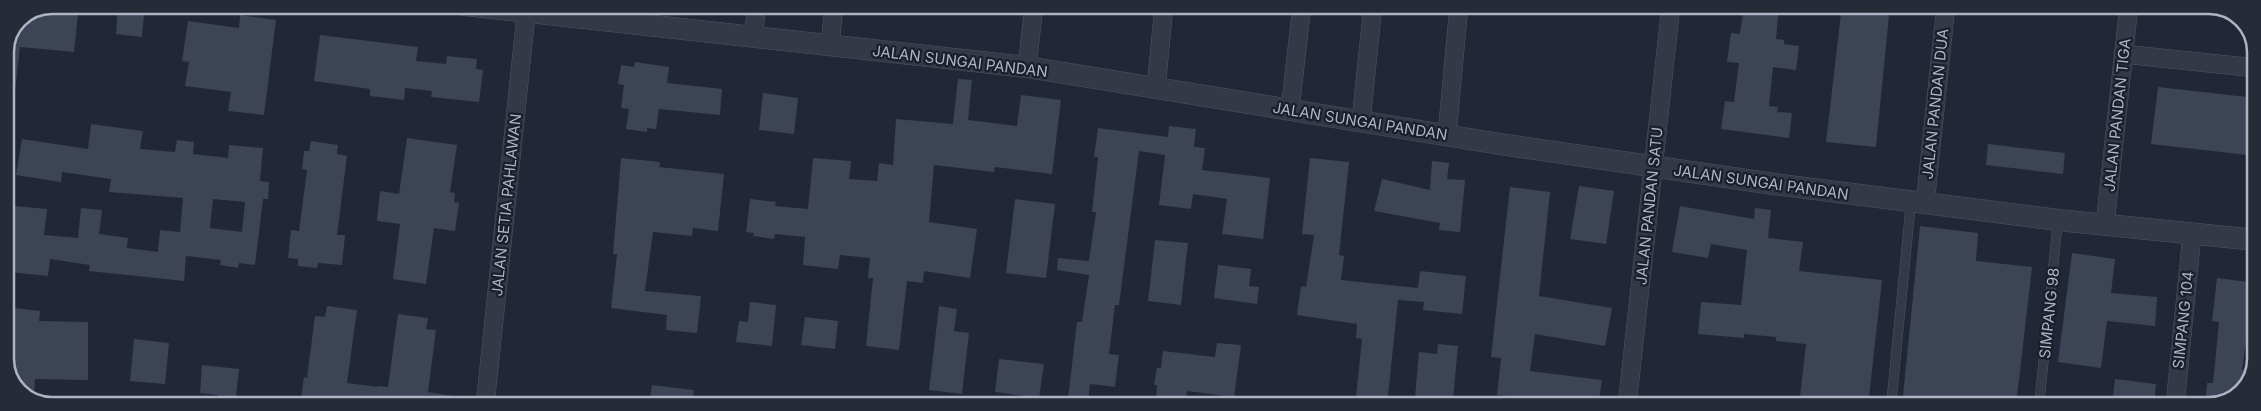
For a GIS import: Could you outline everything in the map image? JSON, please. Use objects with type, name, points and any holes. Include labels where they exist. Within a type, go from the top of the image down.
[{"type":"street","name":"JALAN SETIA PAHLAWAN","points":[[487,397],[525,14]]},
{"type":"street","name":"JALAN SUNGAI PANDAN","points":[[567,14],[1028,67],[1156,89],[1654,167],[1918,203],[2058,220],[2247,239]]},
{"type":"street","points":[[754,37],[756,14]]},
{"type":"street","points":[[830,45],[833,14]]},
{"type":"street","points":[[1028,67],[1033,14]]},
{"type":"street","points":[[1156,89],[1163,14]]},
{"type":"street","points":[[1290,110],[1301,14]]},
{"type":"street","points":[[1361,121],[1372,14]]},
{"type":"street","points":[[1447,134],[1458,14]]},
{"type":"street","name":"JALAN PANDAN SATU","points":[[1628,397],[1670,14]]},
{"type":"street","name":"JALAN PANDAN DUA","points":[[1918,203],[1945,14]]},
{"type":"street","name":"JALAN PANDAN TIGA","points":[[2105,224],[2128,14]]},
{"type":"street","points":[[2124,54],[2247,67]]},
{"type":"street","name":"SIMPANG 104","points":[[2175,397],[2192,234]]},
{"type":"lane","points":[[1892,397],[1918,203]]},
{"type":"lane","name":"SIMPANG 98","points":[[2040,397],[2058,220]]},
{"type":"building","points":[[45,14],[78,14],[74,52],[20,47],[15,91],[14,45],[20,31],[31,20]]},
{"type":"building","points":[[117,14],[144,14],[142,37],[116,34]]},
{"type":"building","points":[[1743,14],[1778,14],[1776,39],[1784,40],[1784,44],[1799,46],[1796,70],[1773,67],[1769,106],[1778,107],[1777,112],[1792,113],[1789,138],[1721,129],[1725,101],[1734,102],[1739,63],[1727,62],[1731,33],[1740,34]]},
{"type":"building","points":[[1841,14],[1889,14],[1876,147],[1826,142]]},
{"type":"building","points":[[240,15],[276,20],[264,115],[228,111],[231,92],[185,86],[189,62],[182,61],[188,21],[239,28]]},
{"type":"building","points":[[320,35],[418,47],[416,61],[446,64],[447,56],[477,59],[476,69],[483,70],[479,102],[431,97],[432,91],[405,88],[404,100],[370,96],[370,89],[314,81]]},
{"type":"building","points":[[635,62],[669,67],[667,83],[722,89],[720,115],[659,109],[656,129],[647,128],[647,132],[626,129],[629,109],[621,108],[624,85],[618,84],[621,65],[634,67]]},
{"type":"building","points":[[958,79],[972,80],[968,120],[1017,126],[1021,95],[1061,100],[1052,174],[995,167],[994,172],[934,165],[929,222],[977,229],[970,278],[924,271],[923,283],[907,281],[899,350],[866,346],[873,278],[868,278],[870,258],[840,255],[838,269],[803,265],[805,237],[775,234],[774,239],[753,236],[754,233],[746,232],[750,199],[776,202],[775,206],[808,209],[813,158],[851,161],[849,179],[877,181],[879,163],[893,165],[896,119],[953,124]]},
{"type":"building","points":[[2158,87],[2247,97],[2247,155],[2151,144]]},
{"type":"building","points":[[763,93],[798,98],[794,134],[759,130]]},
{"type":"building","points":[[91,124],[143,131],[140,149],[175,152],[177,140],[194,142],[193,154],[228,158],[229,145],[263,148],[260,181],[269,182],[268,199],[263,199],[255,265],[239,263],[238,268],[220,265],[221,260],[186,256],[184,281],[89,271],[90,265],[50,259],[48,276],[14,273],[15,206],[47,209],[44,235],[78,238],[81,208],[102,210],[99,234],[128,238],[127,248],[158,252],[160,230],[180,232],[183,198],[109,192],[111,179],[62,172],[61,182],[16,175],[22,139],[88,149]],"holes":[[[213,199],[245,202],[242,232],[210,228]]]},
{"type":"building","points":[[1169,126],[1196,129],[1194,147],[1205,148],[1202,170],[1270,178],[1263,239],[1222,234],[1227,199],[1193,194],[1191,209],[1159,205],[1165,155],[1139,151],[1119,305],[1115,305],[1109,354],[1119,355],[1115,387],[1090,384],[1089,397],[1068,397],[1077,322],[1082,322],[1089,275],[1057,270],[1058,258],[1089,261],[1096,212],[1092,212],[1098,157],[1094,157],[1098,128],[1168,137]]},
{"type":"building","points":[[407,138],[457,145],[450,192],[455,193],[454,202],[459,203],[455,231],[434,228],[426,284],[393,279],[400,224],[377,221],[380,191],[399,194]]},
{"type":"building","points":[[311,141],[338,145],[337,154],[347,156],[337,235],[345,235],[342,265],[318,263],[317,268],[298,266],[298,259],[288,258],[291,230],[299,231],[307,170],[302,169],[304,151],[309,151]]},
{"type":"building","points":[[1988,144],[2065,153],[2063,174],[1986,165]]},
{"type":"building","points":[[621,158],[660,162],[659,167],[724,174],[718,231],[693,228],[692,236],[653,232],[645,291],[701,296],[697,333],[666,330],[667,315],[611,308],[617,254],[613,254]]},
{"type":"building","points":[[1310,158],[1349,162],[1339,255],[1344,256],[1341,280],[1418,288],[1420,271],[1466,276],[1462,314],[1423,310],[1424,302],[1398,300],[1388,397],[1356,397],[1362,339],[1356,338],[1357,324],[1297,315],[1301,286],[1306,287],[1314,235],[1302,234]]},
{"type":"building","points":[[1432,161],[1449,163],[1447,179],[1465,180],[1460,232],[1439,230],[1440,223],[1374,211],[1382,179],[1430,190]]},
{"type":"building","points":[[1579,186],[1614,191],[1606,244],[1570,239]]},
{"type":"building","points":[[1510,187],[1550,192],[1539,296],[1612,308],[1605,346],[1535,334],[1530,371],[1602,380],[1599,397],[1514,397],[1497,395],[1501,358],[1491,357]]},
{"type":"building","points":[[1015,199],[1055,204],[1046,278],[1006,273]]},
{"type":"building","points":[[1680,206],[1754,219],[1755,208],[1771,210],[1768,238],[1803,242],[1799,271],[1882,280],[1869,397],[1800,397],[1806,344],[1776,341],[1776,337],[1744,334],[1744,338],[1698,334],[1701,302],[1741,305],[1747,250],[1711,244],[1708,258],[1672,252]]},
{"type":"building","points":[[1920,226],[1978,233],[1976,261],[2032,267],[2017,397],[1903,397]]},
{"type":"building","points":[[1155,240],[1188,243],[1181,305],[1148,301]]},
{"type":"building","points":[[2072,253],[2115,259],[2111,293],[2157,297],[2155,326],[2107,321],[2101,368],[2058,362]]},
{"type":"building","points":[[1218,265],[1251,269],[1249,286],[1259,287],[1257,304],[1214,298]]},
{"type":"building","points":[[2217,278],[2247,282],[2247,335],[2242,370],[2245,371],[2239,382],[2228,392],[2216,397],[2206,397],[2207,383],[2213,383],[2219,322],[2212,321]]},
{"type":"building","points":[[750,302],[776,305],[772,346],[736,342],[739,321],[748,322]]},
{"type":"building","points":[[327,306],[357,310],[347,383],[378,387],[388,387],[398,314],[428,318],[426,329],[436,330],[428,392],[459,397],[301,397],[304,377],[307,378],[315,316],[325,317]]},
{"type":"building","points":[[939,306],[957,309],[954,331],[969,333],[962,394],[929,390]]},
{"type":"building","points":[[14,308],[40,311],[39,321],[88,322],[88,380],[35,379],[34,392],[23,384],[15,369]]},
{"type":"building","points":[[805,317],[838,321],[835,349],[801,345]]},
{"type":"building","points":[[134,339],[169,343],[165,384],[130,381]]},
{"type":"building","points":[[1217,343],[1241,345],[1234,397],[1187,391],[1186,397],[1156,397],[1157,385],[1154,385],[1157,368],[1161,368],[1163,351],[1215,357]]},
{"type":"building","points":[[1438,344],[1458,346],[1453,397],[1415,397],[1419,352],[1437,354]]},
{"type":"building","points":[[999,359],[1044,364],[1039,397],[995,392]]},
{"type":"building","points":[[202,365],[239,369],[236,397],[218,397],[218,395],[200,393]]},
{"type":"building","points":[[2115,379],[2156,384],[2155,397],[2113,397]]},
{"type":"building","points":[[652,385],[694,390],[693,397],[650,397]]}]
